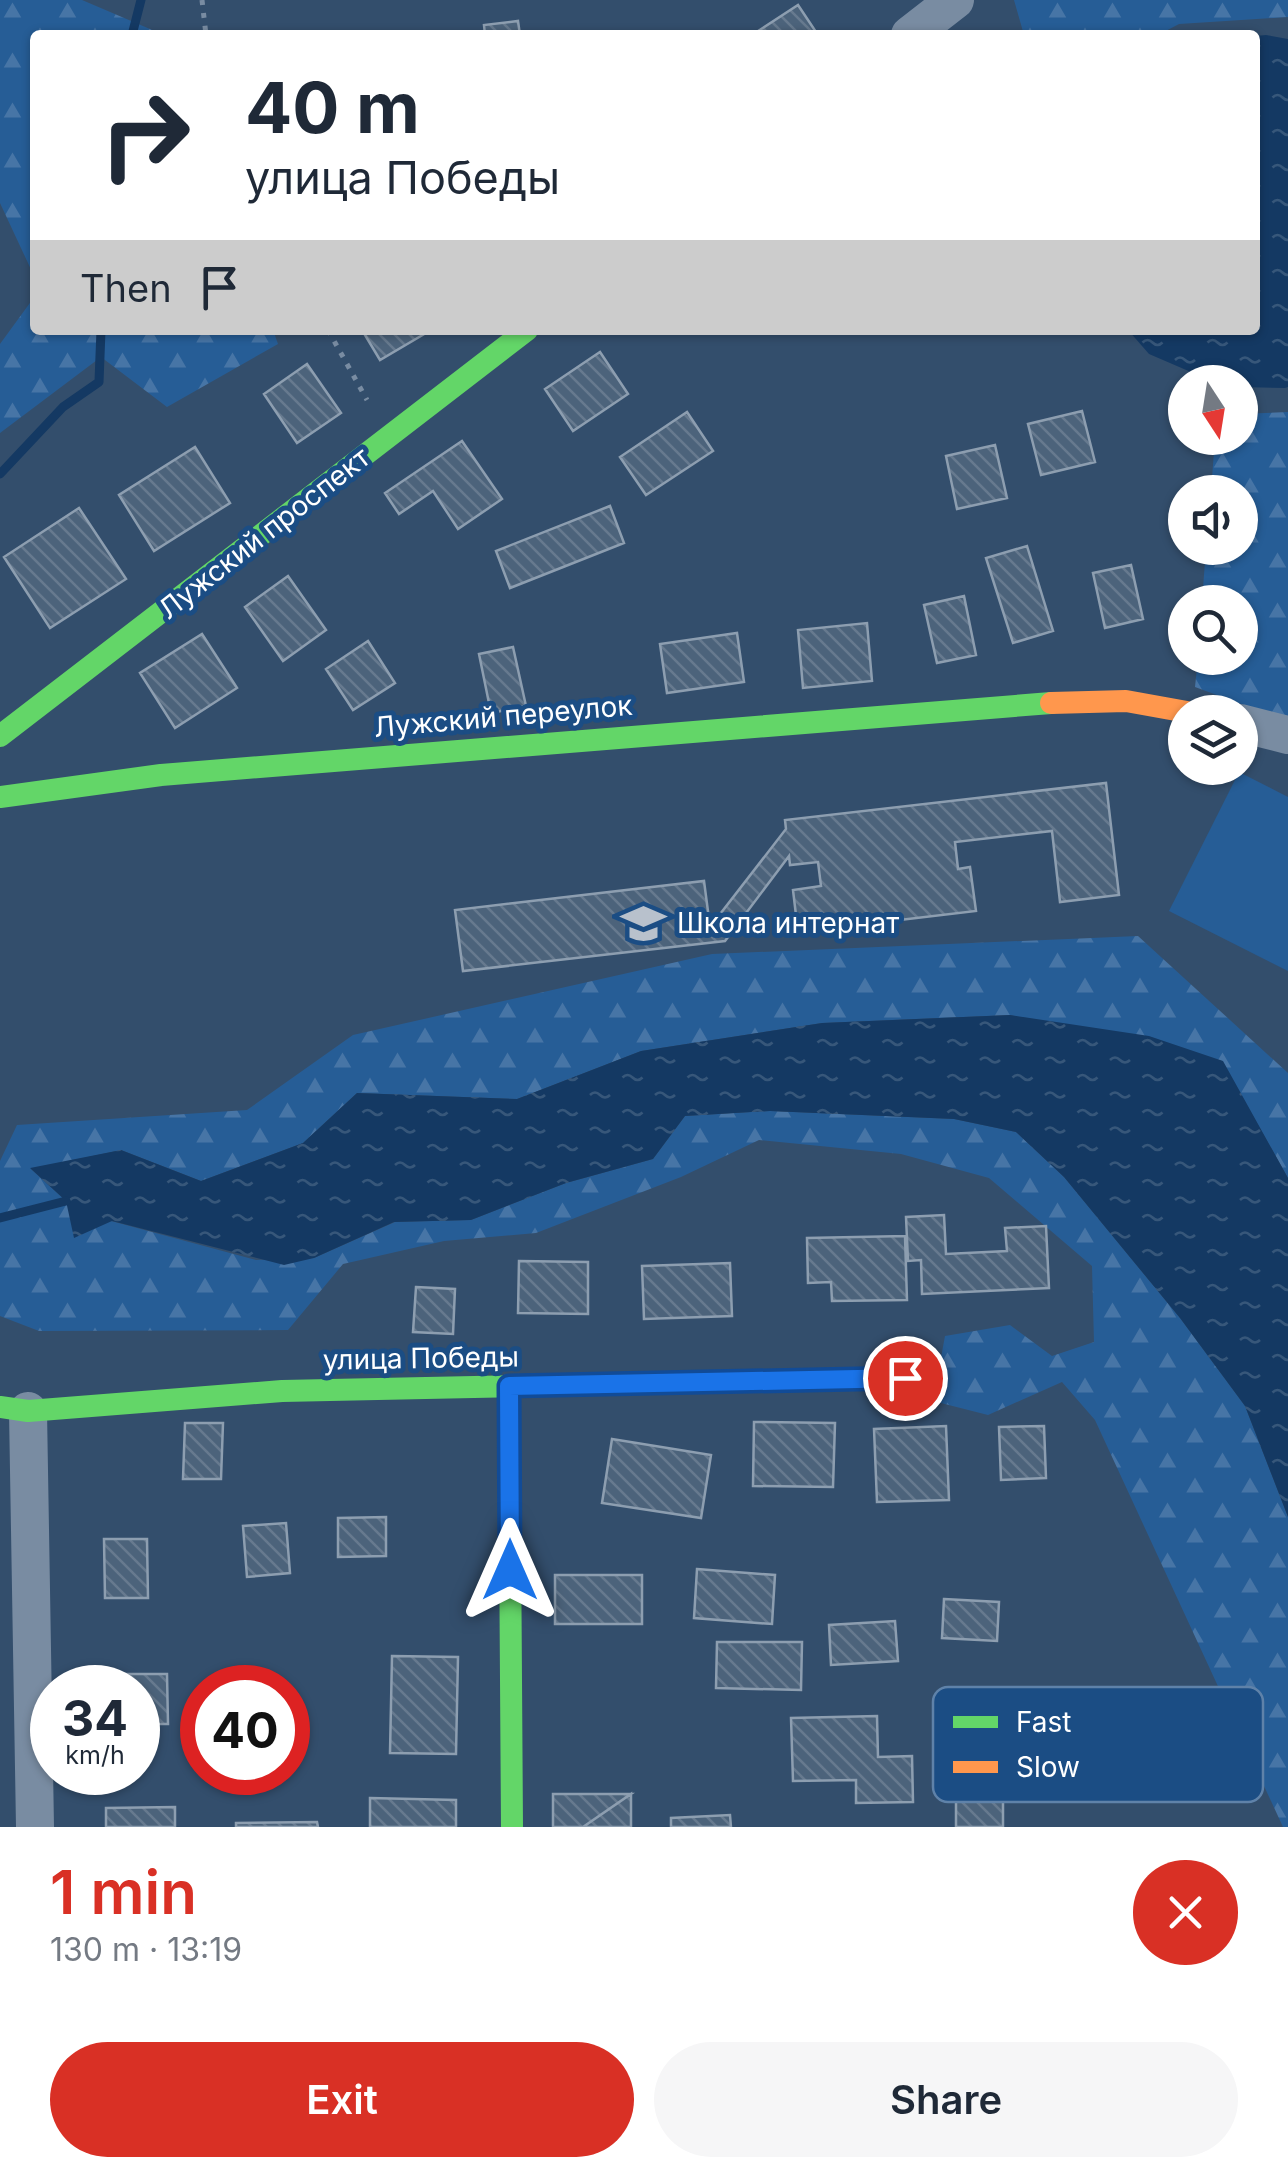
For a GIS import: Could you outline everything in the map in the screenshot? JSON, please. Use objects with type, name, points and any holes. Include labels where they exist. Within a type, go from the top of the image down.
[{"type":"street","points":[[917,30],[956,0]]},
{"type":"street","name":"Лужский проспект","points":[[0,736],[521,335]]},
{"type":"street","name":"Лужский переулок","points":[[0,797],[161,775],[1012,704],[1126,700],[1168,708]]},
{"type":"street","points":[[1258,728],[1288,735]]},
{"type":"street","name":"улица Победы","points":[[14,1409],[282,1391],[905,1378]]},
{"type":"street","points":[[509,1386],[512,1827]]},
{"type":"street","points":[[14,1409],[35,1827]]},
{"type":"path","points":[[202,0],[205,30]]},
{"type":"path","points":[[331,335],[387,438]]},
{"type":"green space","points":[[0,0],[82,0],[152,30],[30,30],[30,267],[0,203]]},
{"type":"green space","points":[[1014,0],[1288,0],[1288,17],[1179,24],[1168,30],[1023,30]]},
{"type":"green space","points":[[30,303],[30,335],[275,335],[278,344],[167,407],[101,357],[0,433],[0,344]]},
{"type":"green space","points":[[1288,412],[1288,721],[1258,710],[1258,695],[1217,695],[1195,687],[1196,675],[1258,675],[1258,585],[1203,585],[1205,565],[1258,565],[1258,475],[1212,475],[1214,455],[1258,455],[1258,413]]},
{"type":"green space","points":[[1258,782],[1288,797],[1288,971],[1169,911],[1232,785],[1258,785]]},
{"type":"green space","points":[[1138,936],[1288,1073],[1288,1178],[1222,1061],[1010,1015],[822,1023],[641,1051],[517,1099],[357,1093],[303,1143],[201,1181],[121,1150],[31,1169],[66,1201],[111,1221],[256,1260],[314,1258],[395,1222],[471,1220],[566,1183],[653,1159],[685,1116],[770,1111],[954,1119],[1016,1132],[1064,1177],[1180,1318],[1245,1406],[1288,1517],[1288,1827],[1283,1827],[1263,1784],[1263,1687],[1218,1687],[1095,1420],[1062,1382],[988,1415],[933,1401],[945,1336],[1010,1325],[1052,1356],[1094,1342],[1092,1266],[989,1178],[901,1154],[759,1140],[681,1177],[536,1233],[444,1241],[343,1264],[288,1330],[39,1331],[0,1316],[0,1161],[17,1125],[247,1110],[353,1035],[712,954]]},
{"type":"water","points":[[1266,35],[1288,39],[1288,387],[1258,387],[1258,365],[1175,365],[1149,354],[1132,335],[1260,335],[1260,36]]},
{"type":"water","points":[[1010,1015],[1149,1036],[1223,1061],[1288,1178],[1288,1517],[1245,1406],[1180,1318],[1064,1177],[1016,1132],[954,1119],[770,1111],[685,1116],[653,1159],[566,1183],[471,1220],[394,1222],[314,1258],[284,1265],[112,1221],[74,1238],[66,1201],[30,1168],[121,1150],[201,1181],[303,1143],[357,1093],[517,1099],[641,1051],[822,1023]]},
{"type":"building","points":[[798,5],[815,30],[760,30]]},
{"type":"building","points":[[518,21],[519,30],[484,30],[484,25]]},
{"type":"building","points":[[365,335],[422,335],[380,360]]},
{"type":"building","points":[[600,352],[628,394],[573,431],[545,389]]},
{"type":"building","points":[[307,364],[341,413],[297,443],[264,394]]},
{"type":"building","points":[[1082,411],[1095,462],[1041,475],[1028,424]]},
{"type":"building","points":[[687,412],[713,451],[646,495],[620,457]]},
{"type":"building","points":[[462,441],[502,499],[458,529],[433,491],[399,514],[385,493]]},
{"type":"building","points":[[995,445],[1007,498],[957,509],[946,456]]},
{"type":"building","points":[[195,447],[230,503],[154,551],[119,495]]},
{"type":"building","points":[[610,506],[624,543],[510,588],[496,551]]},
{"type":"building","points":[[79,508],[126,579],[50,628],[4,557]]},
{"type":"building","points":[[1027,546],[1053,631],[1013,643],[986,558]]},
{"type":"building","points":[[1131,565],[1143,619],[1105,628],[1093,573]]},
{"type":"building","points":[[288,576],[326,630],[283,661],[245,607]]},
{"type":"building","points":[[964,596],[976,655],[937,663],[924,605]]},
{"type":"building","points":[[867,623],[872,681],[803,688],[798,630]]},
{"type":"building","points":[[737,633],[744,682],[667,693],[660,644]]},
{"type":"building","points":[[202,634],[237,688],[175,728],[140,673]]},
{"type":"building","points":[[368,641],[395,683],[353,710],[326,669]]},
{"type":"building","points":[[513,647],[526,706],[491,713],[479,654]]},
{"type":"building","points":[[1106,783],[1119,895],[1060,902],[1052,831],[955,842],[958,869],[970,867],[976,911],[798,932],[793,890],[821,886],[818,862],[790,865],[789,856],[725,941],[463,971],[455,910],[704,881],[709,919],[717,918],[786,829],[785,820]]},
{"type":"building","points":[[944,1215],[946,1254],[1007,1251],[1005,1228],[1046,1226],[1049,1288],[922,1294],[921,1260],[908,1261],[906,1217]]},
{"type":"building","points":[[905,1236],[907,1300],[832,1301],[831,1282],[808,1283],[807,1238]]},
{"type":"building","points":[[519,1261],[588,1262],[588,1314],[518,1313]]},
{"type":"building","points":[[730,1263],[732,1316],[644,1319],[642,1266]]},
{"type":"building","points":[[416,1287],[455,1289],[453,1334],[413,1332]]},
{"type":"building","points":[[754,1422],[835,1423],[833,1487],[753,1486]]},
{"type":"building","points":[[185,1423],[223,1423],[221,1479],[183,1479]]},
{"type":"building","points":[[946,1426],[949,1500],[877,1502],[874,1429]]},
{"type":"building","points":[[1044,1426],[1046,1478],[1001,1480],[999,1427]]},
{"type":"building","points":[[612,1439],[711,1455],[701,1518],[602,1503]]},
{"type":"building","points":[[386,1517],[386,1556],[338,1557],[338,1518]]},
{"type":"building","points":[[286,1523],[290,1573],[247,1577],[243,1526]]},
{"type":"building","points":[[104,1539],[147,1539],[148,1598],[105,1598]]},
{"type":"building","points":[[697,1569],[775,1575],[772,1624],[694,1618]]},
{"type":"building","points":[[555,1575],[642,1575],[642,1624],[555,1624]]},
{"type":"building","points":[[944,1599],[999,1602],[997,1641],[942,1638]]},
{"type":"building","points":[[895,1621],[898,1661],[831,1665],[829,1625]]},
{"type":"building","points":[[717,1642],[802,1642],[801,1690],[716,1688]]},
{"type":"building","points":[[392,1656],[458,1657],[456,1754],[390,1753]]},
{"type":"building","points":[[160,1674],[167,1674],[168,1724],[160,1724]]},
{"type":"building","points":[[877,1716],[878,1757],[912,1756],[913,1802],[856,1803],[856,1780],[793,1781],[791,1718]]},
{"type":"building","points":[[553,1794],[631,1794],[583,1827],[553,1827]]},
{"type":"building","points":[[631,1794],[631,1827],[583,1827]]},
{"type":"building","points":[[370,1798],[456,1800],[456,1827],[370,1827]]},
{"type":"building","points":[[956,1802],[1003,1802],[1003,1827],[956,1827]]},
{"type":"building","points":[[175,1807],[175,1827],[106,1827],[106,1808]]},
{"type":"building","points":[[730,1815],[731,1827],[671,1827],[671,1818]]},
{"type":"building","points":[[317,1822],[318,1827],[236,1827],[236,1823]]},
{"type":"waterway","points":[[133,30],[141,0]]},
{"type":"waterway","points":[[0,474],[63,407],[99,382],[101,335]]},
{"type":"waterway","points":[[0,1218],[66,1201]]},
{"type":"traffic: fast","points":[[0,736],[521,335]]},
{"type":"traffic: fast","points":[[0,797],[161,775],[1051,703]]},
{"type":"traffic: fast","points":[[0,1407],[28,1411],[282,1391],[905,1378]]},
{"type":"traffic: fast","points":[[509,1385],[512,1827]]},
{"type":"traffic: slow","points":[[1051,703],[1126,701],[1168,709]]},
{"type":"place","name":"Школа интернат","points":[[644,923]]},
{"type":"route","points":[[510,1570],[509,1386],[905,1378]]}]
